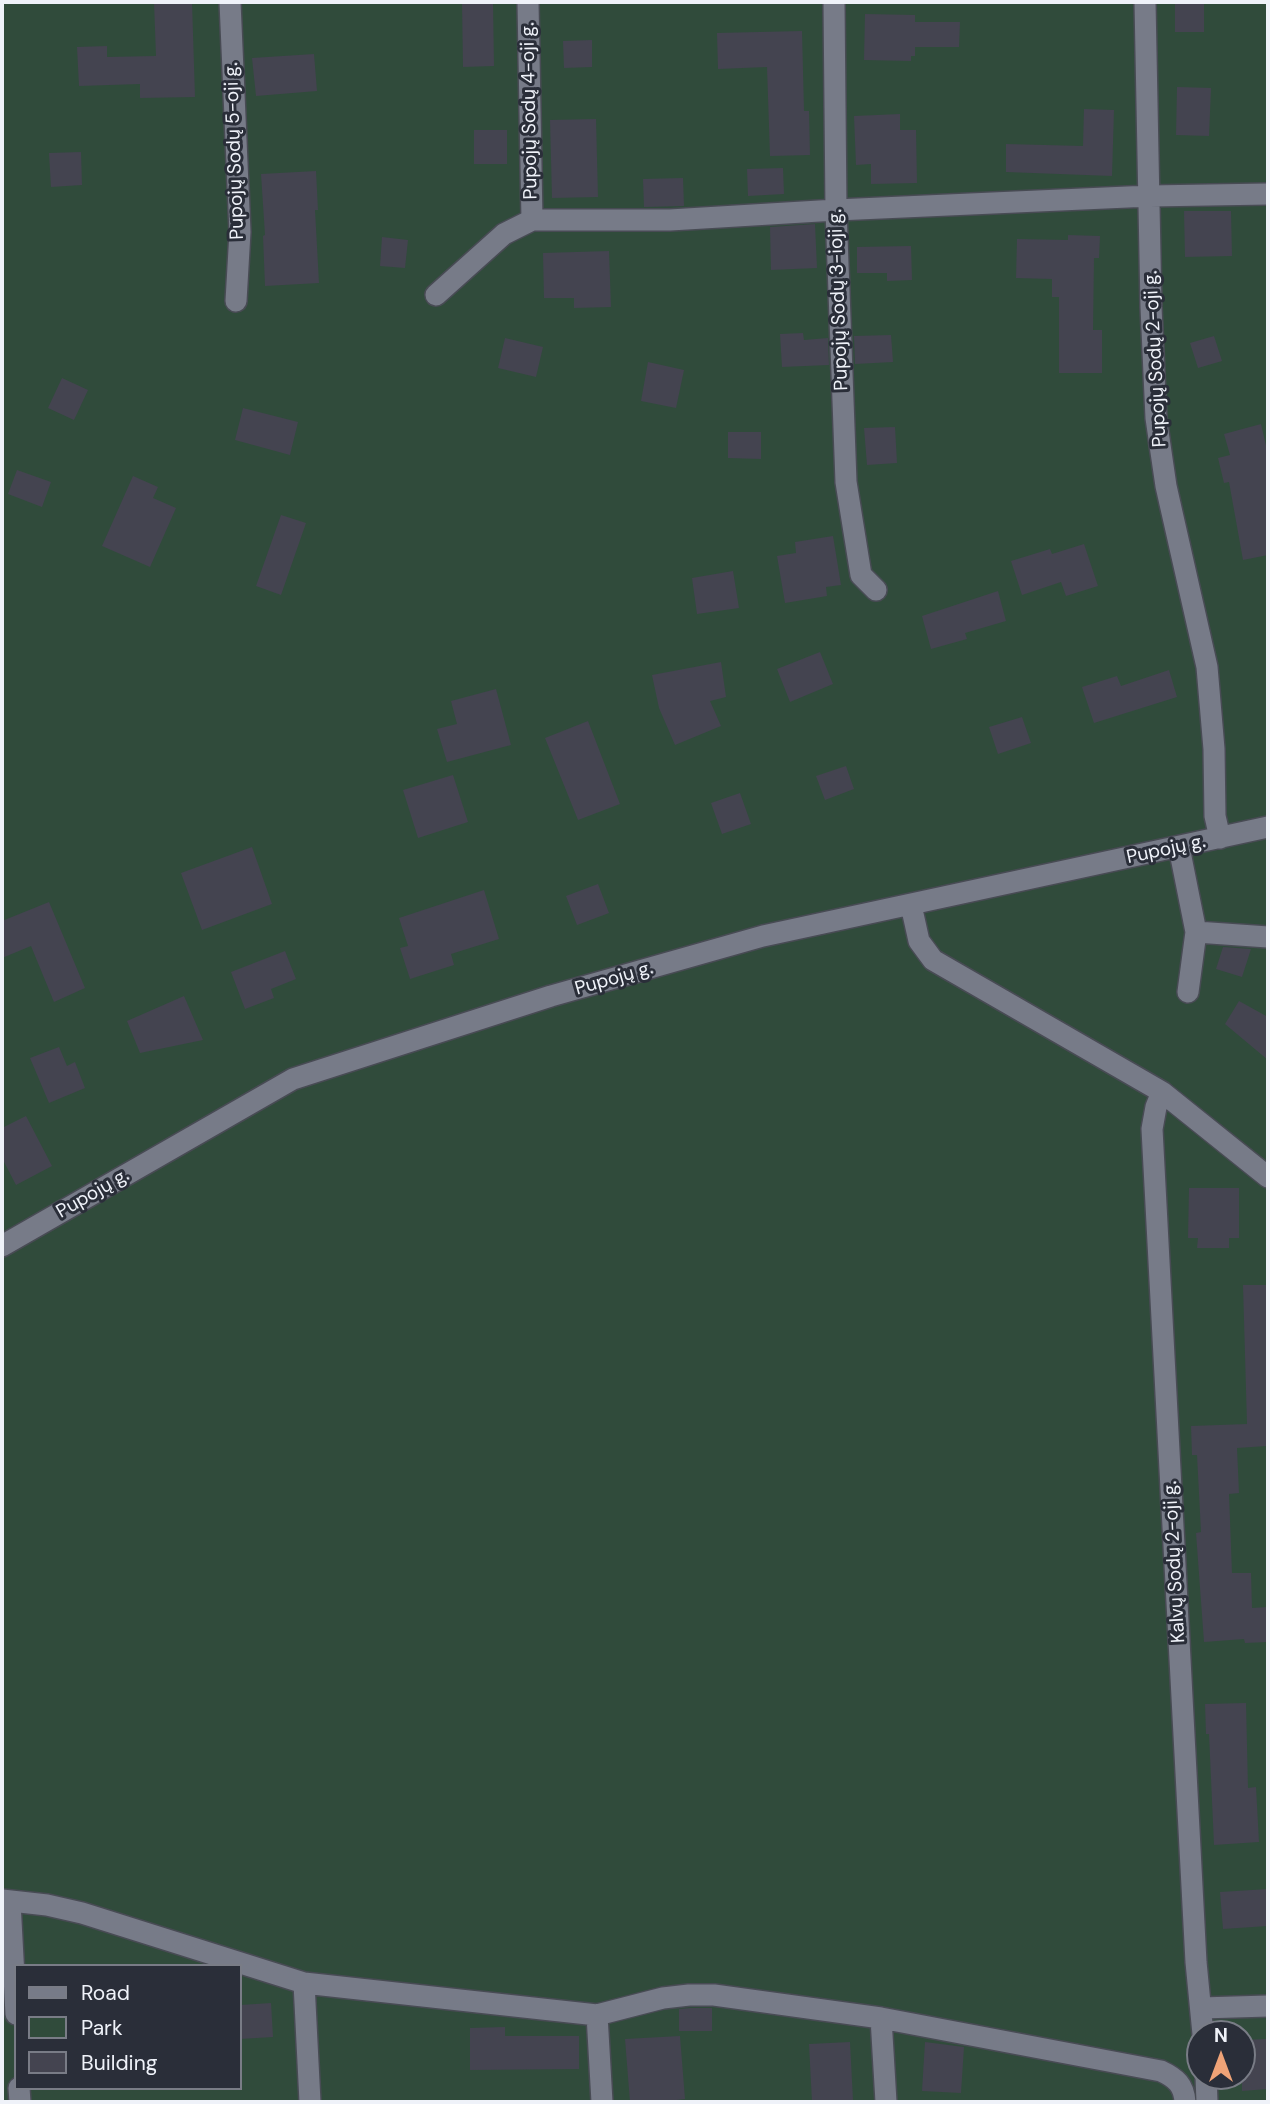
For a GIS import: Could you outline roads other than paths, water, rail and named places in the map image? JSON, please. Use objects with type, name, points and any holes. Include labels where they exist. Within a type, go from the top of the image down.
[{"type":"street","name":"Pupojų Sodų 5-oji g.","points":[[230,2],[240,232],[236,300]]},
{"type":"street","name":"Pupojų Sodų 4-oji g.","points":[[528,2],[532,220]]},
{"type":"street","name":"Pupojų Sodų 3-ioji g.","points":[[834,2],[836,210],[846,482],[861,575],[876,590]]},
{"type":"street","name":"Pupojų Sodų 2-oji g.","points":[[1145,2],[1156,418],[1166,486],[1207,667],[1214,749],[1215,816],[1220,838]]},
{"type":"street","points":[[436,295],[505,234],[532,220],[670,220],[836,210],[1268,194]]},
{"type":"street","name":"Pupojų g.","points":[[2,1246],[293,1079],[551,996],[763,936],[1268,827]]},
{"type":"street","points":[[1179,847],[1196,932],[1188,992]]},
{"type":"street","points":[[911,905],[919,941],[933,960],[1162,1092],[1268,1177]]},
{"type":"street","points":[[1196,932],[1268,937]]},
{"type":"street","name":"Kalvų Sodų 2-oji g.","points":[[1162,1092],[1152,1129],[1195,1935],[1202,2020]]},
{"type":"street","points":[[14,1991],[6,1901],[47,1905],[82,1913],[304,1983],[597,2015],[663,1998],[689,1995],[881,2018],[1161,2071],[1182,2085],[1185,2102]]},
{"type":"street","points":[[304,1983],[310,2102]]},
{"type":"street","points":[[1201,2008],[1268,2006]]},
{"type":"street","points":[[597,2015],[602,2102]]},
{"type":"street","points":[[881,2018],[886,2102]]}]
